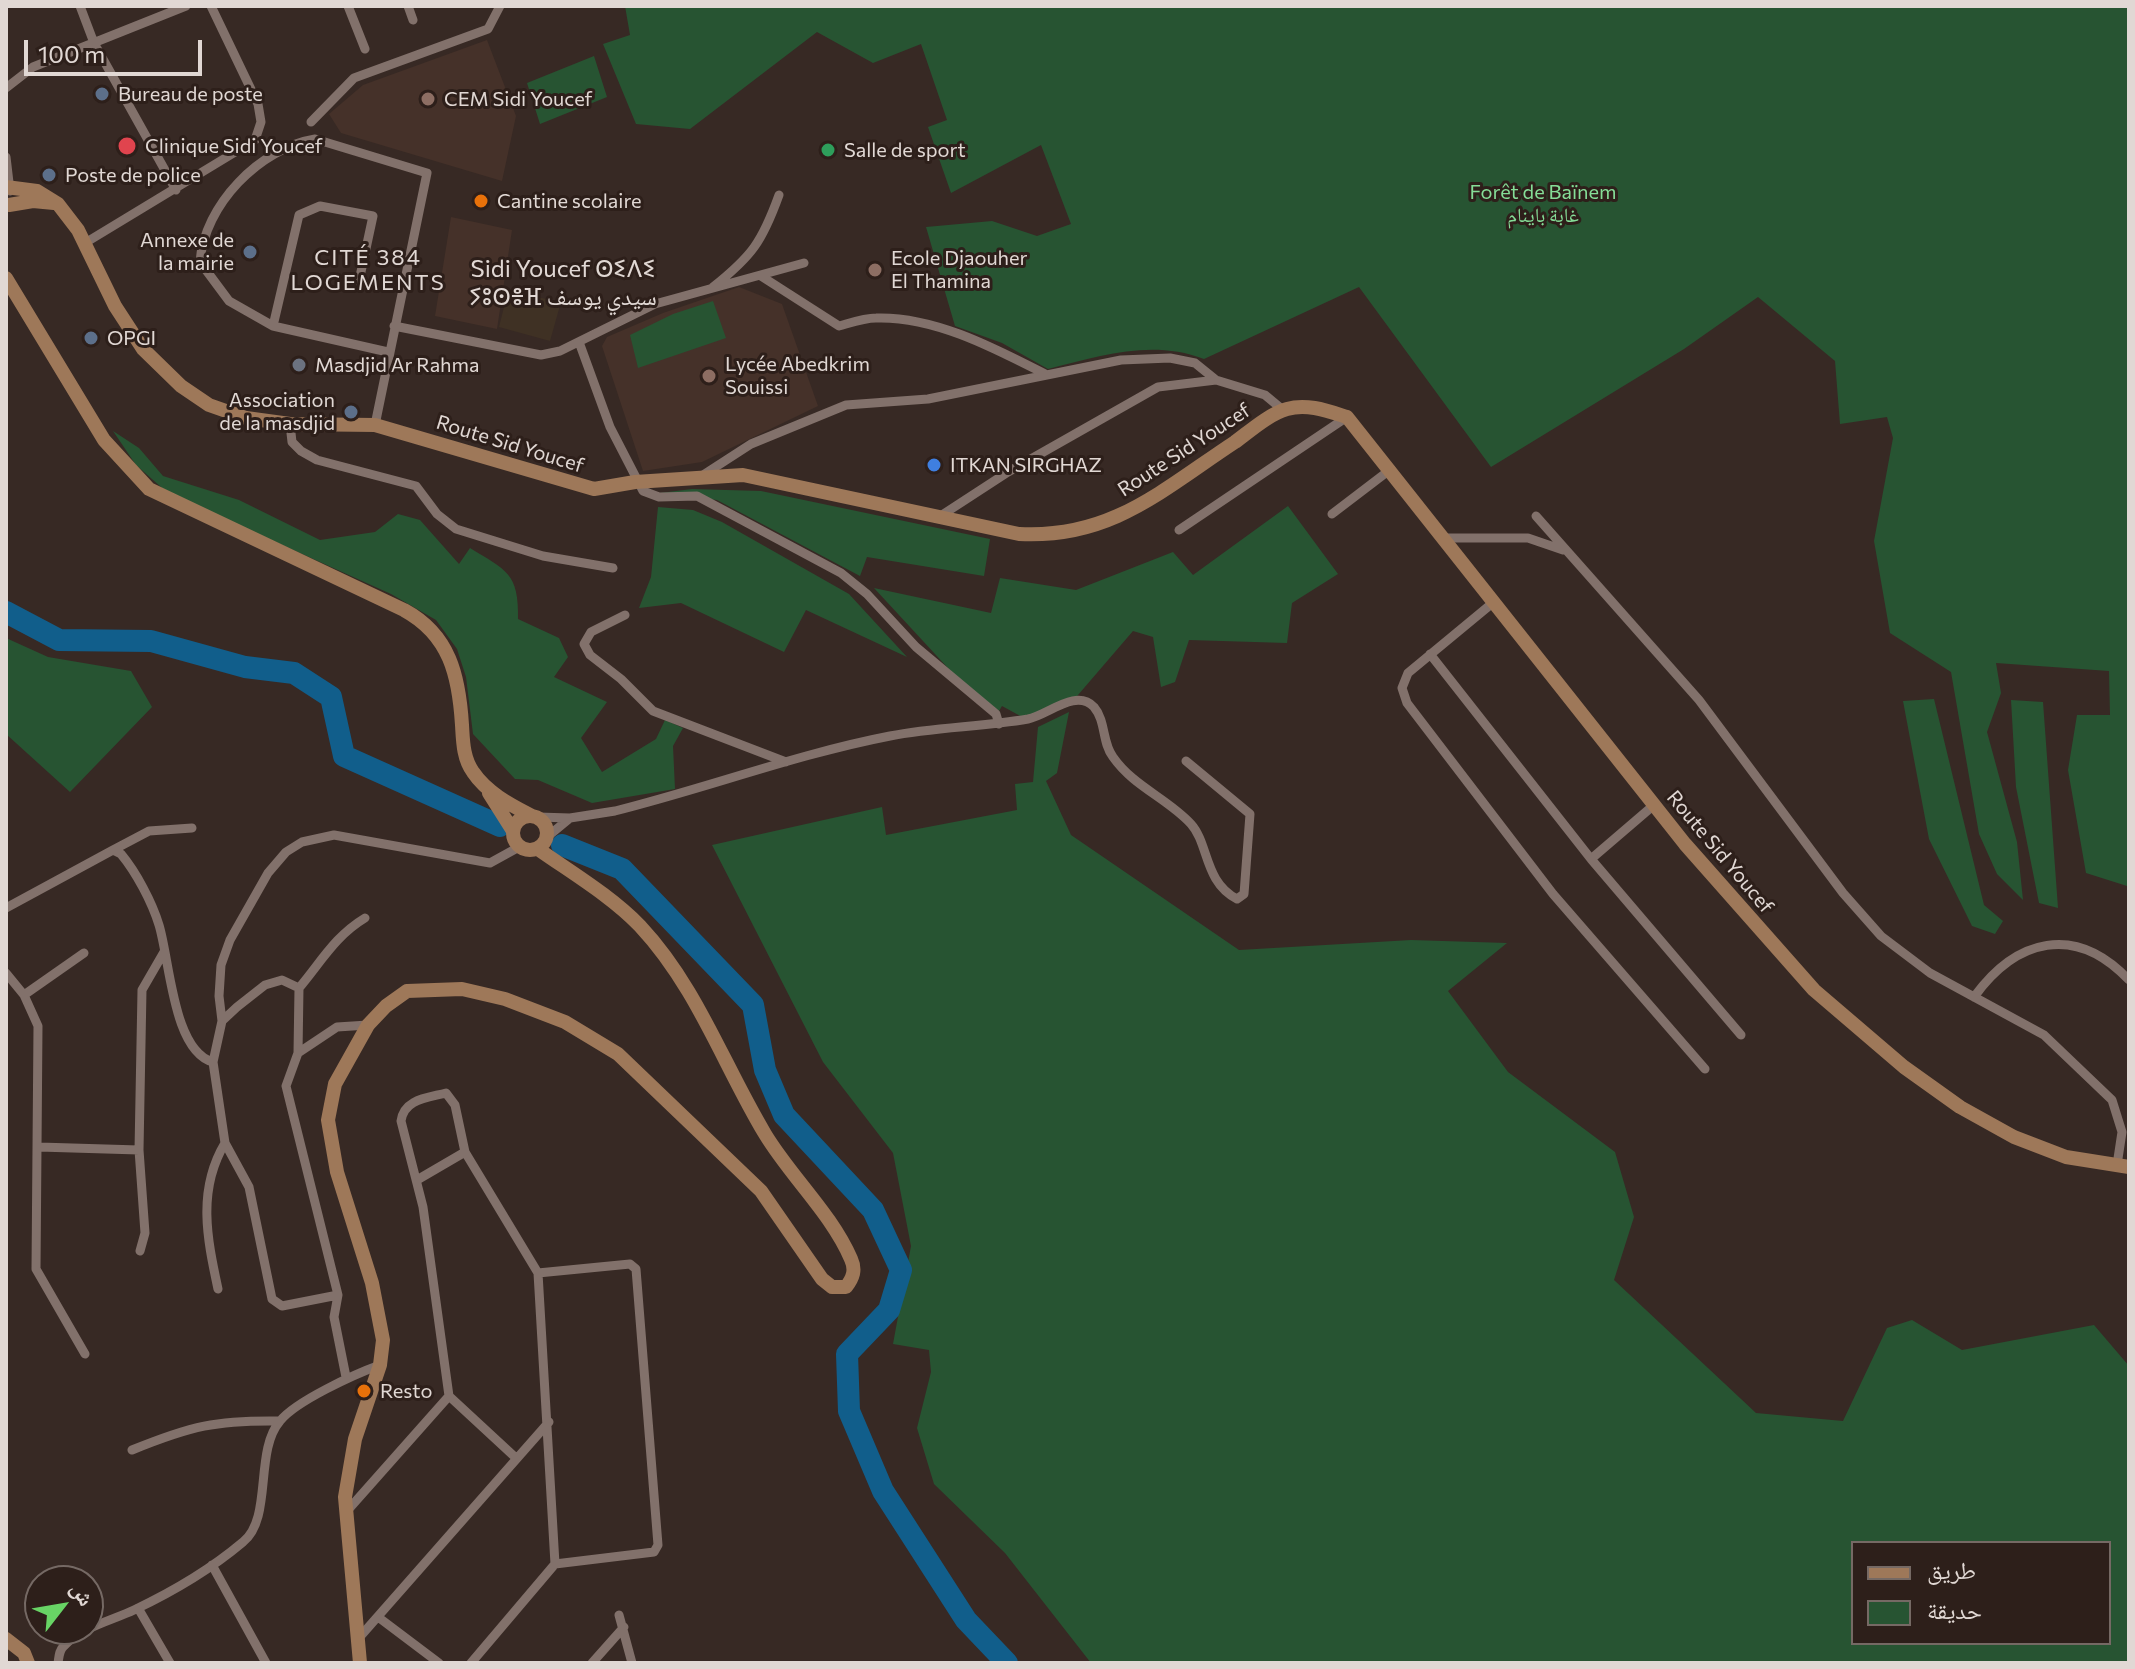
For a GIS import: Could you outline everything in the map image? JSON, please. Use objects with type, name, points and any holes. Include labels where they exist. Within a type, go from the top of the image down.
[{"type":"main road","name":"Route Sid Youcef","points":[[8,194],[58,204],[85,243],[127,327],[143,349],[181,386],[209,405],[246,418],[290,424],[375,425],[581,487],[594,489],[635,482],[743,475],[942,515],[1019,534],[1054,536],[1090,529],[1134,508],[1283,410]]},
{"type":"main road","points":[[6,278],[104,440],[149,489],[404,610],[432,631],[454,663],[466,759],[513,831],[519,847],[542,843],[639,925],[672,964],[723,1049],[763,1131],[836,1232],[853,1262],[854,1273],[846,1287],[832,1287],[822,1279],[761,1191],[618,1054],[565,1022],[505,999],[462,989],[433,987],[407,991],[368,1025],[335,1084],[328,1120],[337,1172],[372,1283],[383,1340],[380,1365],[355,1439],[345,1497],[360,1663]]},
{"type":"main road","points":[[1283,410],[1320,408],[1347,417]]},
{"type":"main road","name":"Route Sid Youcef","points":[[1347,417],[1654,805],[1803,979],[1904,1067],[1960,1107],[2014,1137],[2066,1157],[2123,1166]]},
{"type":"main road","points":[[485,785],[535,817],[547,829],[542,843]]},
{"type":"main road","points":[[513,831],[517,821],[535,817]]},
{"type":"main road","points":[[6,1639],[24,1653],[28,1663]]},
{"type":"street","points":[[80,6],[94,43],[176,190]]},
{"type":"street","points":[[6,88],[33,67],[186,6]]},
{"type":"street","points":[[85,243],[255,140],[261,122],[258,104],[211,6]]},
{"type":"street","points":[[348,6],[365,49]]},
{"type":"street","points":[[408,6],[413,20]]},
{"type":"street","points":[[311,122],[354,78],[488,29],[500,6]]},
{"type":"street","points":[[375,425],[427,173],[315,139],[297,142],[242,177],[202,241],[200,262],[229,301],[273,326],[388,352]]},
{"type":"street","points":[[6,157],[8,194]]},
{"type":"street","points":[[708,291],[747,260],[766,231],[779,195]]},
{"type":"street","points":[[273,326],[299,215],[320,206],[373,216],[359,281]]},
{"type":"street","points":[[394,326],[541,355],[579,342],[655,304],[804,263]]},
{"type":"street","points":[[761,276],[839,326],[875,318],[934,326],[1006,353],[1047,375]]},
{"type":"street","points":[[579,342],[610,427],[635,482],[643,491],[659,497],[697,496],[841,573],[867,594],[916,647],[996,714],[999,724]]},
{"type":"street","points":[[700,477],[751,444],[846,405],[928,399],[1121,360],[1170,358],[1195,363],[1216,380],[1265,395],[1283,410]]},
{"type":"street","points":[[942,515],[1008,472],[1158,387],[1216,380]]},
{"type":"street","points":[[1179,530],[1347,417]]},
{"type":"street","points":[[290,424],[292,442],[301,451],[317,460],[416,486],[437,514],[456,529],[543,556],[613,568]]},
{"type":"street","points":[[1332,514],[1391,469]]},
{"type":"street","points":[[1536,516],[1699,700],[1843,893],[1881,936],[1930,973],[2044,1035],[2112,1100],[2122,1132],[2123,1166]]},
{"type":"street","points":[[1445,538],[1528,538],[1564,551]]},
{"type":"street","points":[[1495,601],[1408,673],[1402,688],[1407,703],[1553,894],[1705,1069]]},
{"type":"street","points":[[625,615],[591,632],[584,644],[590,655],[621,679],[653,711],[786,762]]},
{"type":"street","points":[[1430,654],[1591,859],[1741,1035]]},
{"type":"street","points":[[535,817],[570,818],[675,796],[786,762],[889,736],[1040,717],[1071,700],[1092,704],[1100,716],[1110,754],[1133,782],[1192,825],[1205,863],[1227,894],[1237,899],[1244,894],[1250,814],[1186,761]]},
{"type":"street","points":[[1591,859],[1654,805]]},
{"type":"street","points":[[542,843],[570,818]]},
{"type":"street","points":[[6,908],[149,831],[192,828]]},
{"type":"street","points":[[338,1295],[282,1306],[275,1304],[249,1187],[225,1143],[213,1062],[222,1021],[219,996],[221,965],[230,940],[268,873],[286,852],[302,842],[334,835],[490,863],[519,847]]},
{"type":"street","points":[[113,850],[127,861],[159,924],[184,1033],[202,1059],[213,1062]]},
{"type":"street","points":[[346,1377],[334,1317],[338,1295],[286,1086],[298,1053],[299,988],[322,954],[348,928],[365,918]]},
{"type":"street","points":[[1974,997],[1992,971],[2017,955],[2051,942],[2088,952],[2129,980]]},
{"type":"street","points":[[140,1251],[145,1233],[139,1150],[142,990],[164,952]]},
{"type":"street","points":[[24,995],[84,953]]},
{"type":"street","points":[[6,973],[24,995],[38,1026],[36,1269],[85,1354]]},
{"type":"street","points":[[222,1021],[265,985],[282,980],[299,988]]},
{"type":"street","points":[[298,1053],[337,1027],[368,1025]]},
{"type":"street","points":[[471,1663],[555,1564],[549,1422],[538,1273],[465,1152],[452,1097],[446,1093],[409,1103],[403,1110],[401,1121],[417,1180],[435,1277],[449,1396],[516,1458]]},
{"type":"street","points":[[218,1289],[206,1225],[207,1195],[211,1167],[225,1143]]},
{"type":"street","points":[[39,1147],[139,1150]]},
{"type":"street","points":[[417,1180],[465,1152]]},
{"type":"street","points":[[538,1273],[630,1264],[636,1269],[658,1545],[654,1552],[555,1564]]},
{"type":"street","points":[[58,1663],[64,1646],[138,1608],[212,1565],[247,1540],[253,1527],[269,1443],[280,1421],[346,1377],[380,1365]]},
{"type":"street","points":[[347,1511],[449,1396]]},
{"type":"street","points":[[132,1450],[183,1429],[225,1420],[280,1421]]},
{"type":"street","points":[[358,1639],[549,1422]]},
{"type":"street","points":[[212,1565],[266,1663]]},
{"type":"street","points":[[138,1608],[170,1663]]},
{"type":"street","points":[[619,1615],[632,1663]]},
{"type":"street","points":[[378,1617],[439,1663]]},
{"type":"street","points":[[592,1663],[624,1627]]},
{"type":"shaded area","name":"CEM Sidi Youcef","points":[[487,40],[516,116],[502,181],[341,133],[329,114],[363,85]]},
{"type":"shaded area","points":[[451,217],[512,230],[497,329],[435,316]]},
{"type":"shaded area","name":"Lycée Abedkrim Souissi","points":[[739,287],[782,304],[818,406],[702,462],[643,471],[602,346],[607,337],[663,313]]},
{"type":"shaded area","points":[[508,291],[561,302],[550,341],[499,327]]},
{"type":"green space","name":"Forêt de Baïnem غابة باينام","points":[[625,6],[2129,6],[2127,886],[2086,873],[2068,770],[2077,715],[2110,715],[2109,671],[1996,663],[2001,693],[1987,732],[2017,842],[2023,900],[1997,874],[1979,834],[1951,672],[1890,633],[1874,541],[1893,438],[1887,417],[1840,424],[1835,361],[1758,297],[1684,349],[1491,467],[1359,287],[1204,359],[1165,350],[1145,350],[1048,369],[1002,343],[955,326],[926,227],[992,221],[1037,236],[1071,224],[1041,145],[951,193],[928,127],[947,120],[921,44],[873,63],[817,32],[690,129],[636,124],[603,44],[630,35]]},
{"type":"green space","points":[[594,56],[607,97],[540,124],[527,83]]},
{"type":"green space","points":[[713,301],[726,338],[638,368],[630,335],[673,314]]},
{"type":"green space","points":[[113,431],[139,448],[163,476],[239,500],[320,540],[375,532],[398,514],[420,520],[459,564],[470,548],[493,562],[513,582],[518,619],[559,638],[568,657],[554,677],[607,702],[581,738],[602,772],[656,739],[665,720],[683,728],[673,746],[675,789],[592,803],[538,780],[515,779],[473,734],[466,677],[457,649],[436,620],[391,594],[169,494],[136,465]]},
{"type":"green space","points":[[692,489],[761,491],[990,539],[984,576],[867,557],[860,576],[717,500],[660,493]]},
{"type":"green space","points":[[1288,506],[1338,574],[1292,603],[1287,643],[1189,640],[1175,682],[1161,687],[1153,637],[1133,631],[1072,702],[1024,718],[1002,706],[999,711],[959,680],[874,588],[991,613],[1000,578],[1076,590],[1173,552],[1193,575]]},
{"type":"green space","points":[[658,507],[693,510],[722,522],[849,594],[907,657],[806,610],[784,652],[681,603],[639,608],[651,577]]},
{"type":"green space","points":[[6,638],[48,657],[131,671],[152,707],[70,792],[6,734]]},
{"type":"green space","points":[[1934,699],[1984,905],[2003,921],[1995,934],[1972,926],[1929,839],[1903,701]]},
{"type":"green space","points":[[2011,700],[2043,702],[2058,908],[2039,903],[2016,787]]},
{"type":"green space","points":[[1069,712],[1057,773],[1046,781],[1071,835],[1239,950],[1411,940],[1507,943],[1448,991],[1508,1072],[1615,1152],[1634,1217],[1614,1280],[1756,1413],[1843,1421],[1887,1328],[1912,1320],[1962,1350],[2094,1325],[2129,1366],[2129,1663],[1091,1663],[1005,1553],[934,1484],[917,1428],[931,1372],[929,1350],[893,1344],[911,1246],[893,1153],[823,1062],[712,845],[882,807],[886,835],[1017,810],[1015,784],[1033,782],[1038,727]]},
{"type":"waterway","points":[[6,612],[59,640],[151,641],[245,667],[294,673],[331,697],[344,756],[500,826]]},
{"type":"waterway","points":[[562,845],[622,869],[753,1005],[765,1070],[784,1115],[873,1210],[901,1270],[889,1310],[847,1354],[849,1411],[883,1491],[966,1620],[1007,1663]]},
{"type":"place","name":"Bureau de poste","points":[[102,94]]},
{"type":"place","name":"CEM Sidi Youcef","points":[[428,99]]},
{"type":"place","name":"Clinique Sidi Youcef","points":[[127,146]]},
{"type":"place","name":"Salle de sport","points":[[828,150]]},
{"type":"place","name":"Poste de police","points":[[49,175]]},
{"type":"place","name":"Cantine scolaire","points":[[481,201]]},
{"type":"place","name":"Annexe de la mairie","points":[[250,252]]},
{"type":"place","name":"Ecole Djaouher El Thamina","points":[[875,270]]},
{"type":"place","name":"OPGI","points":[[91,338]]},
{"type":"place","name":"Masdjid Ar Rahma","points":[[299,365]]},
{"type":"place","name":"Lycée Abedkrim Souissi","points":[[709,376]]},
{"type":"place","name":"Association de la masdjid","points":[[351,412]]},
{"type":"place","name":"ITKAN SIRGHAZ","points":[[934,465]]},
{"type":"place","name":"Resto","points":[[364,1391]]},
{"type":"district","name":"CITÉ 384 LOGEMENTS","points":[[368,270]]},
{"type":"district","name":"Sidi Youcef ⵙⵉⴷⵉ ⵢⵓⵙⴻⴼ سيدي يوسف","points":[[563,283]]}]
